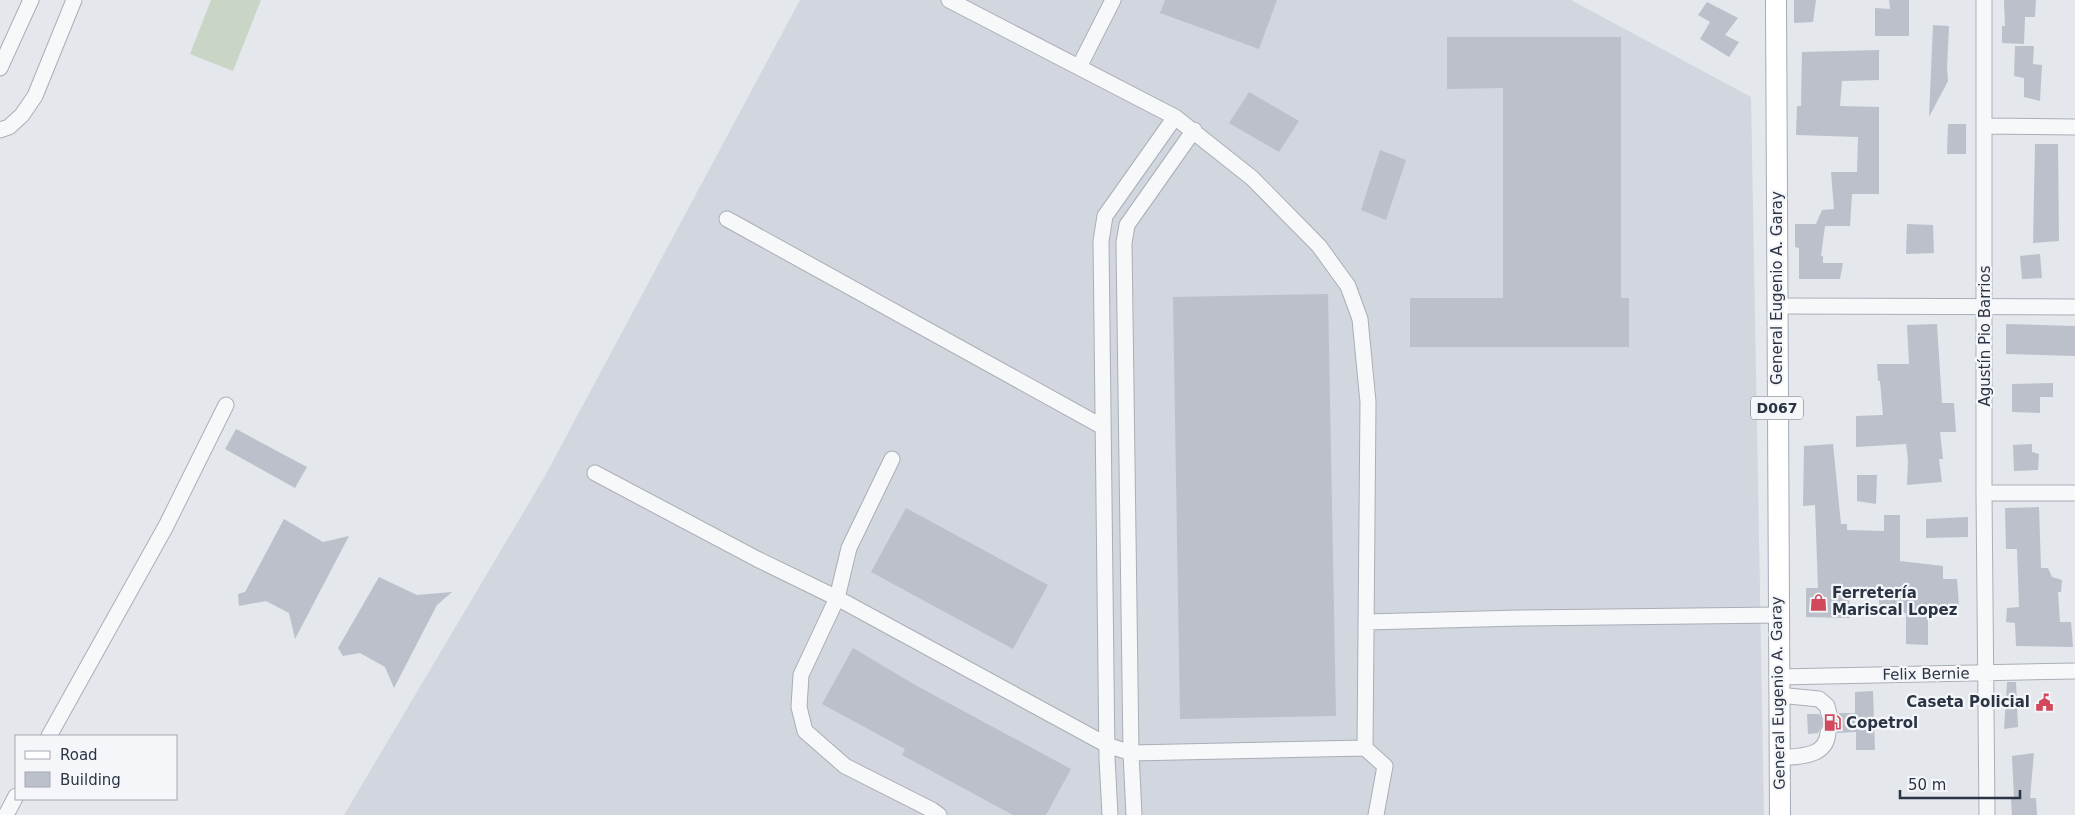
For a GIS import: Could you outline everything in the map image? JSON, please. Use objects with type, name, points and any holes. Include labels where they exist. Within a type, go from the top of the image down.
[{"type":"main road","name":"General Eugenio A. Garay","points":[[1774,1],[1777,306],[1777,615],[1780,815]]},
{"type":"street","points":[[0,68],[31,0]]},
{"type":"street","points":[[0,130],[9,127],[22,116],[35,96],[74,0]]},
{"type":"street","points":[[949,0],[1175,117],[1194,130],[1252,178],[1320,246],[1348,286],[1360,319],[1368,402],[1365,748]]},
{"type":"street","points":[[1079,67],[1113,0]]},
{"type":"street","name":"Agustín Pio Barrios","points":[[1984,0],[1984,493],[1987,815]]},
{"type":"street","points":[[1110,815],[1107,745],[1101,241],[1105,216],[1175,117]]},
{"type":"street","points":[[1985,126],[2075,127]]},
{"type":"street","points":[[1134,815],[1131,753],[1124,243],[1127,225],[1194,130]]},
{"type":"street","points":[[727,219],[1103,427]]},
{"type":"street","points":[[1777,306],[2075,306]]},
{"type":"street","points":[[50,735],[166,526],[226,405]]},
{"type":"street","points":[[892,459],[849,548],[837,598],[801,675],[799,707],[806,731],[845,766],[940,815]]},
{"type":"street","points":[[594,474],[757,559],[837,598],[1107,745],[1131,753],[1365,748],[1385,766],[1376,815]]},
{"type":"street","points":[[1984,493],[2075,493]]},
{"type":"street","points":[[1366,622],[1777,615]]},
{"type":"street","name":"Felix Bernie","points":[[1778,686],[1985,673],[2075,671]]},
{"type":"street","points":[[1778,686],[1819,699],[1828,706],[1828,714]]},
{"type":"street","points":[[1779,758],[1813,754],[1821,750],[1828,740],[1828,733]]},
{"type":"street","points":[[6,815],[15,798]]},
{"type":"shaded area","points":[[800,0],[1571,0],[1751,97],[1764,815],[344,815],[545,476]]},
{"type":"green space","points":[[211,0],[261,0],[233,71],[190,54]]},
{"type":"building","points":[[1165,0],[1277,0],[1259,49],[1160,13]]},
{"type":"building","points":[[1794,0],[1816,0],[1813,22],[1794,23]]},
{"type":"building","points":[[1889,0],[1909,0],[1909,36],[1875,36],[1875,8],[1890,9]]},
{"type":"building","points":[[2004,0],[2036,0],[2035,17],[2025,17],[2024,44],[2002,43],[2002,26],[2005,26]]},
{"type":"building","points":[[1707,2],[1738,18],[1725,35],[1739,42],[1729,57],[1700,39],[1710,22],[1698,15]]},
{"type":"building","points":[[1933,25],[1949,26],[1948,81],[1929,117]]},
{"type":"building","points":[[1447,37],[1621,37],[1621,298],[1629,298],[1629,347],[1410,347],[1410,298],[1503,298],[1503,88],[1447,89]]},
{"type":"building","points":[[2015,46],[2034,46],[2033,64],[2042,65],[2040,101],[2024,97],[2024,78],[2014,76]]},
{"type":"building","points":[[1879,50],[1879,80],[1842,81],[1840,106],[1879,107],[1879,194],[1852,194],[1850,226],[1825,226],[1821,256],[1823,256],[1823,263],[1843,263],[1840,279],[1799,279],[1799,248],[1795,247],[1795,224],[1816,224],[1822,210],[1834,209],[1831,172],[1857,172],[1858,137],[1796,135],[1797,106],[1801,106],[1802,52]]},
{"type":"building","points":[[1249,92],[1299,121],[1279,152],[1229,123]]},
{"type":"building","points":[[1948,124],[1966,124],[1966,154],[1947,154]]},
{"type":"building","points":[[2035,144],[2058,144],[2059,241],[2033,243]]},
{"type":"building","points":[[1380,150],[1406,160],[1386,220],[1361,210]]},
{"type":"building","points":[[1907,224],[1933,225],[1934,253],[1906,254]]},
{"type":"building","points":[[2040,254],[2042,278],[2022,279],[2020,256]]},
{"type":"building","points":[[1328,294],[1336,716],[1180,719],[1173,297]]},
{"type":"building","points":[[1937,324],[1942,403],[1954,403],[1956,432],[1940,432],[1943,459],[1939,459],[1942,482],[1907,485],[1908,460],[1906,444],[1856,447],[1856,416],[1883,415],[1877,364],[1909,364],[1907,325]]},
{"type":"building","points":[[2006,324],[2075,326],[2075,356],[2006,354]]},
{"type":"building","points":[[2053,383],[2053,397],[2040,397],[2040,413],[2012,412],[2012,384]]},
{"type":"building","points":[[236,429],[307,467],[295,488],[225,449]]},
{"type":"building","points":[[1833,444],[1841,524],[1847,524],[1847,530],[1884,531],[1884,515],[1900,515],[1900,561],[1943,566],[1943,579],[1957,579],[1959,606],[1928,608],[1928,645],[1906,644],[1906,613],[1880,613],[1878,589],[1849,587],[1850,618],[1806,617],[1806,588],[1818,588],[1815,505],[1803,506],[1804,446]]},
{"type":"building","points":[[2032,444],[2032,452],[2039,454],[2038,470],[2014,471],[2013,445]]},
{"type":"building","points":[[1857,475],[1877,475],[1876,504],[1857,501]]},
{"type":"building","points":[[2039,507],[2041,568],[2048,568],[2052,577],[2062,580],[2061,592],[2058,592],[2060,622],[2071,622],[2073,647],[2016,646],[2015,623],[2006,622],[2007,608],[2019,607],[2017,549],[2006,549],[2005,508]]},
{"type":"building","points":[[906,508],[1048,585],[1013,649],[871,572]]},
{"type":"building","points":[[1968,517],[1968,537],[1926,538],[1926,519]]},
{"type":"building","points":[[284,519],[323,542],[349,536],[295,639],[289,613],[266,601],[239,606],[238,594],[245,592]]},
{"type":"building","points":[[379,577],[417,595],[452,592],[437,605],[394,688],[385,667],[360,653],[343,656],[338,648]]},
{"type":"building","points":[[853,648],[917,686],[1071,769],[1046,815],[1013,815],[902,755],[905,749],[822,704]]},
{"type":"building","points":[[2007,682],[2016,682],[2018,727],[2004,729]]},
{"type":"building","points":[[1873,691],[1875,750],[1856,750],[1856,732],[1837,733],[1835,727],[1831,724],[1822,726],[1818,733],[1808,734],[1807,714],[1819,714],[1823,721],[1832,723],[1836,720],[1838,713],[1855,713],[1855,692]]},
{"type":"building","points":[[2034,753],[2030,798],[2036,798],[2037,815],[2012,815],[2011,798],[2014,798],[2012,756]]},
{"type":"place","name":"Ferretería Mariscal Lopez","points":[[1818,602]]},
{"type":"place","name":"Caseta Policial","points":[[2044,702]]},
{"type":"place","name":"Copetrol","points":[[1832,723]]}]
